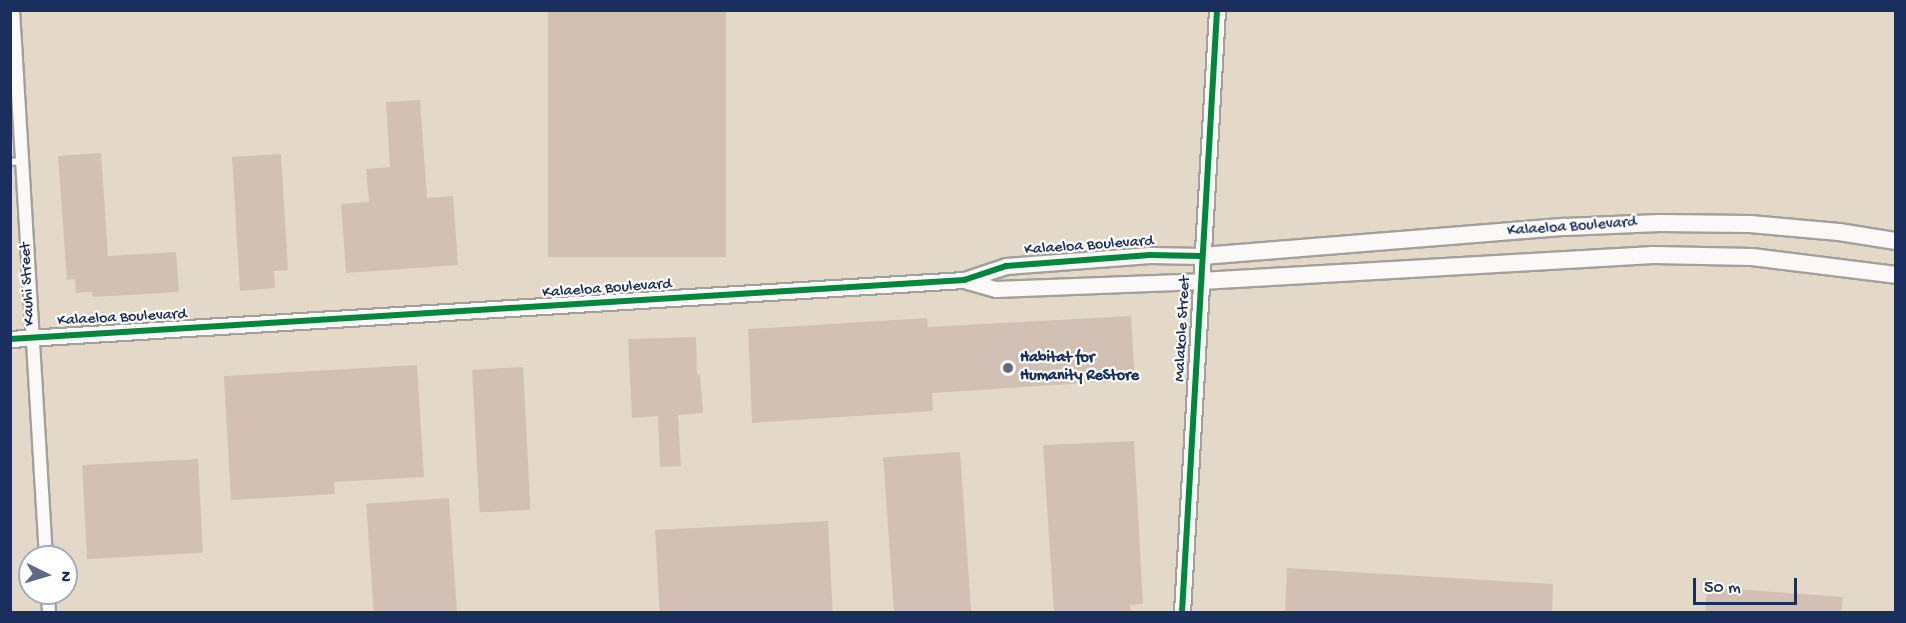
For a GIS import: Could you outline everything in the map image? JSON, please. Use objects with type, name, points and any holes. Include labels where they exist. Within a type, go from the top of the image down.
[{"type":"main road","name":"Kalaeloa Boulevard","points":[[1202,256],[1565,227],[1660,223],[1750,224],[1839,232],[1896,241]]},
{"type":"main road","name":"Kalaeloa Boulevard","points":[[1201,281],[1653,255],[1752,257],[1845,266],[1896,275]]},
{"type":"street","name":"Kauhi Street","points":[[13,10],[16,162],[32,338],[45,545]]},
{"type":"street","name":"Malakole Street","points":[[1182,612],[1216,10]]},
{"type":"street","name":"Kalaeloa Boulevard","points":[[10,339],[964,280],[1006,266],[1150,255],[1202,256]]},
{"type":"street","name":"Kalaeloa Boulevard","points":[[964,280],[996,289],[1201,281]]},
{"type":"building","points":[[548,10],[726,10],[726,257],[548,257]]},
{"type":"building","points":[[420,100],[427,198],[453,196],[458,265],[346,273],[341,204],[369,202],[366,169],[390,167],[386,102]]},
{"type":"building","points":[[101,153],[108,256],[176,252],[179,292],[93,297],[92,292],[76,293],[75,279],[67,280],[58,156]]},
{"type":"building","points":[[281,154],[288,270],[274,271],[275,288],[240,291],[232,157]]},
{"type":"building","points":[[1131,316],[1135,380],[932,393],[933,411],[752,423],[748,329],[927,318],[928,327]]},
{"type":"building","points":[[696,337],[697,375],[700,374],[703,413],[678,415],[681,466],[660,467],[658,416],[632,418],[628,339]]},
{"type":"building","points":[[417,365],[424,477],[334,482],[335,494],[231,500],[224,376]]},
{"type":"building","points":[[523,367],[530,510],[480,512],[472,370]]},
{"type":"building","points":[[1134,441],[1143,604],[1130,605],[1131,612],[1054,612],[1043,445]]},
{"type":"building","points":[[960,452],[971,612],[894,612],[883,457]]},
{"type":"building","points":[[198,459],[203,553],[87,559],[82,465]]},
{"type":"building","points":[[449,498],[457,612],[374,612],[366,504]]},
{"type":"building","points":[[828,521],[833,612],[660,612],[655,530]]},
{"type":"building","points":[[1287,568],[1553,584],[1552,612],[1285,612]]},
{"type":"building","points":[[1707,587],[1843,597],[1841,612],[1705,612]]},
{"type":"cycle path","points":[[1182,612],[1217,10]]},
{"type":"cycle path","points":[[10,339],[964,280],[1006,266],[1150,255],[1202,256]]},
{"type":"place","name":"Habitat for Humanity ReStore","points":[[1008,368]]}]
